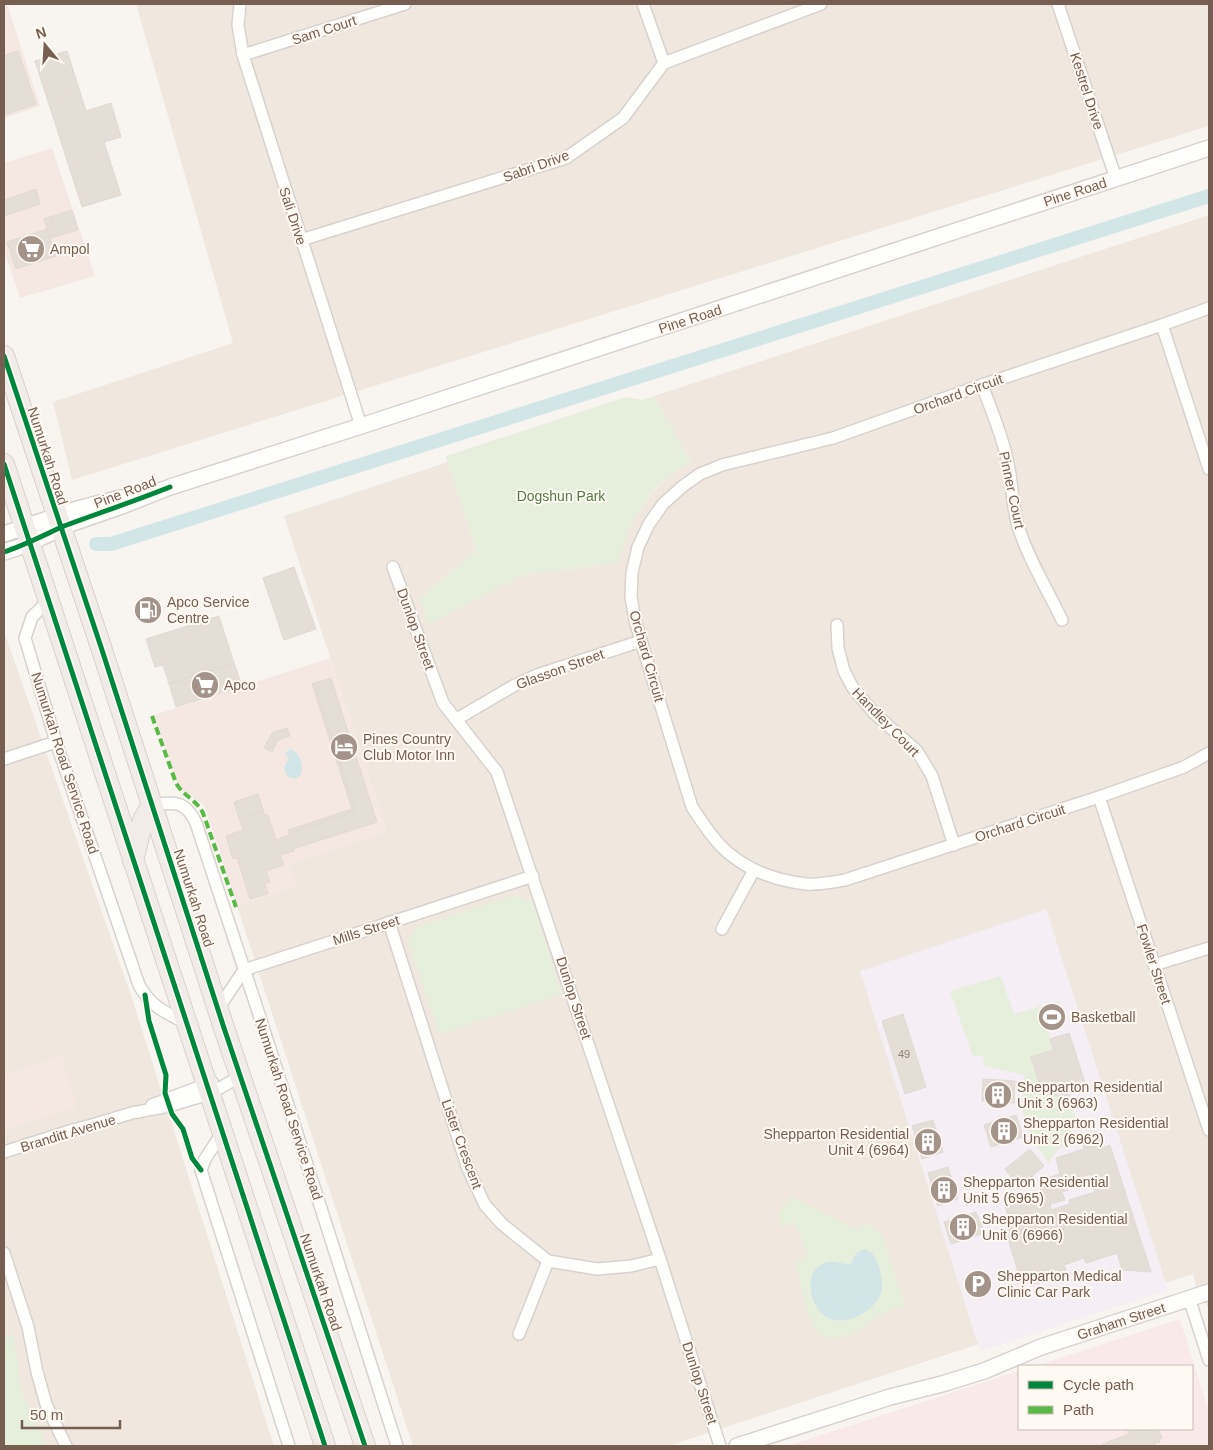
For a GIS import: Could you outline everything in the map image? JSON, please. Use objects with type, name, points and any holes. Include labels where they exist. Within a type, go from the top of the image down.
[{"type":"highway","name":"Numurkah Road","points":[[4,356],[218,1010],[365,1446]]},
{"type":"highway","points":[[4,464],[324,1446]]},
{"type":"highway","points":[[133,861],[143,820],[152,805]]},
{"type":"street","name":"Sali Drive","points":[[240,4],[238,25],[242,55],[361,426]]},
{"type":"street","name":"Sam Court","points":[[242,55],[405,4]]},
{"type":"street","points":[[643,4],[664,63],[821,4]]},
{"type":"street","name":"Kestrel Drive","points":[[1058,4],[1116,179]]},
{"type":"street","name":"Sabri Drive","points":[[301,240],[566,158],[623,118],[664,63]]},
{"type":"street","name":"Pine Road","points":[[28,535],[58,522],[122,506],[170,487],[1209,148]]},
{"type":"street","name":"Orchard Circuit","points":[[1209,308],[833,438],[722,465],[700,474],[682,486],[663,504],[649,524],[638,547],[632,573],[631,597],[641,641],[692,806],[706,827],[730,855],[754,870],[782,879],[808,884],[845,880],[1099,797],[1184,767],[1209,753]]},
{"type":"street","points":[[1162,325],[1209,469]]},
{"type":"street","name":"Pinner Court","points":[[982,385],[1004,448],[1018,525],[1026,547],[1062,620]]},
{"type":"street","points":[[4,534],[28,535]]},
{"type":"street","points":[[4,552],[28,535]]},
{"type":"street","name":"Dunlop Street","points":[[393,567],[443,703],[497,772],[660,1259],[720,1446]]},
{"type":"street","name":"Numurkah Road Service Road","points":[[49,600],[32,617],[25,638],[56,742],[139,985],[145,996],[154,1005],[186,1023]]},
{"type":"street","name":"Handley Court","points":[[837,625],[838,648],[844,671],[853,688],[874,713],[917,751],[932,776],[954,845]]},
{"type":"street","name":"Glasson Street","points":[[457,719],[515,685],[537,675],[641,641]]},
{"type":"street","points":[[4,759],[56,742]]},
{"type":"street","name":"Fowler Street","points":[[1099,797],[1209,1130]]},
{"type":"street","name":"Numurkah Road Service Road","points":[[152,805],[170,802],[181,804],[192,816],[244,970],[397,1446]]},
{"type":"street","points":[[722,929],[754,870]]},
{"type":"street","name":"Mills Street","points":[[244,970],[533,876]]},
{"type":"street","name":"Lister Crescent","points":[[389,922],[468,1169],[485,1205],[502,1224],[548,1262]]},
{"type":"street","points":[[1154,965],[1209,948]]},
{"type":"street","points":[[218,1010],[244,970]]},
{"type":"street","name":"Branditt Avenue","points":[[4,1152],[132,1113],[169,1106],[208,1088],[241,1076]]},
{"type":"street","points":[[222,1133],[205,1159],[201,1170],[289,1446]]},
{"type":"street","points":[[4,1254],[28,1327],[46,1404],[66,1446]]},
{"type":"street","points":[[519,1334],[548,1262],[597,1270],[630,1266],[660,1259]]},
{"type":"street","name":"Graham Street","points":[[737,1446],[940,1380],[981,1362],[1033,1350],[1209,1292]]},
{"type":"street","points":[[1189,1298],[1209,1360]]},
{"type":"shaded area","points":[[4,4],[7,4],[40,106],[4,118]]},
{"type":"shaded area","points":[[136,4],[1209,4],[1209,126],[72,480],[53,402],[233,343]]},
{"type":"shaded area","points":[[52,148],[95,276],[20,298],[4,250],[4,163]]},
{"type":"shaded area","points":[[1209,215],[1209,1308],[1198,1295],[1193,1274],[668,1446],[413,1446],[237,906],[295,887],[288,864],[387,832],[284,516],[448,462],[476,550],[420,599],[428,624],[522,575],[619,563],[623,542],[647,499],[666,478],[691,462],[654,396]]},
{"type":"shaded area","points":[[4,631],[133,1001],[274,1446],[4,1446]]},
{"type":"shaded area","points":[[330,658],[387,832],[289,864],[296,887],[237,906],[204,805],[179,788],[154,715]]},
{"type":"shaded area","points":[[290,749],[299,756],[302,764],[300,776],[295,779],[288,777],[284,768],[289,759],[285,753]]},
{"type":"shaded area","points":[[1046,909],[1168,1290],[980,1351],[860,971]]},
{"type":"shaded area","points":[[61,1057],[77,1107],[4,1131],[4,1075]]},
{"type":"shaded area","points":[[865,1249],[873,1255],[880,1270],[882,1287],[877,1301],[871,1308],[855,1318],[837,1320],[828,1318],[821,1313],[813,1300],[811,1284],[815,1270],[820,1265],[828,1262],[850,1265],[857,1253]]},
{"type":"shaded area","points":[[1180,1319],[1209,1413],[1209,1446],[787,1446],[1018,1371],[1018,1430],[1193,1430],[1193,1365],[1038,1365]]},
{"type":"green space","name":"Dogshun Park","points":[[654,396],[691,462],[665,479],[641,507],[630,528],[619,563],[522,575],[428,625],[420,599],[476,550],[446,456],[626,397],[643,400]]},
{"type":"green space","points":[[515,895],[532,901],[562,994],[439,1034],[408,941],[416,927]]},
{"type":"green space","points":[[1001,976],[1014,1014],[1059,1001],[1066,1022],[1047,1028],[1053,1050],[1031,1057],[1038,1082],[1023,1086],[1025,1075],[984,1066],[983,1055],[973,1057],[950,991]]},
{"type":"green space","points":[[1039,1084],[1042,1093],[1070,1099],[1076,1119],[1068,1121],[1074,1140],[1059,1149],[1049,1163],[1036,1145],[1024,1119],[1023,1087]]},
{"type":"green space","points":[[792,1197],[854,1228],[868,1223],[882,1234],[904,1306],[883,1314],[852,1333],[838,1338],[824,1336],[816,1330],[804,1302],[796,1263],[796,1261],[808,1256],[795,1223],[781,1226],[779,1217],[780,1209]]},
{"type":"green space","points":[[13,1334],[22,1394],[48,1446],[4,1446],[4,1337]]},
{"type":"building","points":[[18,51],[36,104],[4,115],[4,56]]},
{"type":"building","points":[[67,51],[86,111],[111,103],[121,137],[104,142],[121,195],[82,207],[35,61]]},
{"type":"building","points":[[36,189],[40,204],[4,216],[4,200]]},
{"type":"building","points":[[72,210],[78,230],[50,238],[44,219]]},
{"type":"building","name":"Ampol","points":[[47,229],[56,256],[16,269],[7,242]]},
{"type":"building","points":[[294,567],[316,629],[284,640],[263,578]]},
{"type":"building","points":[[219,616],[234,663],[169,684],[163,665],[155,667],[146,639]]},
{"type":"building","name":"Apco","points":[[234,663],[242,686],[176,707],[169,684]]},
{"type":"building","name":"Pines Country Club Motor Inn","points":[[331,678],[377,822],[280,855],[284,865],[266,871],[270,882],[265,884],[268,894],[250,899],[237,858],[233,859],[226,836],[243,830],[239,818],[263,810],[265,816],[268,815],[276,840],[290,835],[289,833],[356,811],[314,683]]},
{"type":"building","points":[[314,683],[356,811],[289,833],[288,830],[352,809],[312,684]]},
{"type":"building","points":[[287,728],[290,736],[278,740],[272,752],[264,748],[272,733]]},
{"type":"building","points":[[258,794],[263,810],[239,818],[234,802]]},
{"type":"building","points":[[903,1014],[926,1087],[905,1094],[882,1021]]},
{"type":"building","points":[[1069,1033],[1086,1086],[1068,1092],[1070,1098],[1042,1093],[1031,1057],[1054,1050],[1050,1039]]},
{"type":"building","name":"Shepparton Residential Unit 3 (6963)","points":[[983,1079],[1015,1081],[1014,1103],[982,1101]]},
{"type":"building","name":"Shepparton Residential Unit 2 (6962)","points":[[1016,1115],[1023,1137],[991,1147],[984,1125]]},
{"type":"building","name":"Shepparton Residential Unit 4 (6964)","points":[[933,1120],[943,1152],[922,1159],[912,1126]]},
{"type":"building","points":[[1097,1131],[1102,1148],[1110,1145],[1151,1272],[1122,1270],[1117,1253],[1086,1263],[1084,1258],[1064,1265],[1067,1274],[1032,1285],[1030,1278],[1021,1281],[1005,1229],[1011,1226],[1005,1206],[1042,1194],[1038,1181],[1060,1174],[1056,1158],[1084,1149],[1080,1137]],"holes":[[[1090,1174],[1095,1192],[1069,1200],[1070,1204],[1051,1210],[1050,1204],[1065,1200],[1062,1192],[1068,1190],[1065,1182]]]},
{"type":"building","points":[[1030,1149],[1044,1166],[1019,1187],[1005,1169]]},
{"type":"building","name":"Shepparton Residential Unit 5 (6965)","points":[[948,1167],[958,1199],[938,1206],[928,1173]]},
{"type":"building","name":"Shepparton Residential Unit 6 (6966)","points":[[976,1212],[982,1227],[979,1228],[981,1234],[951,1244],[944,1222]]},
{"type":"building","points":[[1127,1430],[1156,1430],[1157,1432],[1159,1431],[1162,1438],[1159,1439],[1160,1442],[1155,1443],[1156,1446],[1104,1446],[1103,1444],[1129,1434]]},
{"type":"waterway","points":[[96,544],[111,544],[1209,196]]},
{"type":"marked path","points":[[152,716],[176,783],[197,804],[203,813],[236,907]]},
{"type":"cycle path","points":[[4,356],[102,650],[223,1025],[365,1446]]},
{"type":"cycle path","points":[[4,464],[325,1446]]},
{"type":"cycle path","points":[[4,552],[64,526],[170,487]]},
{"type":"cycle path","points":[[145,995],[149,1021],[166,1075],[165,1093],[172,1114],[183,1129],[192,1158],[201,1170]]},
{"type":"place","name":"Ampol","points":[[31,249]]},
{"type":"place","name":"Apco Service Centre","points":[[148,610]]},
{"type":"place","name":"Apco","points":[[205,685]]},
{"type":"place","name":"Pines Country Club Motor Inn","points":[[344,747]]},
{"type":"place","name":"Basketball","points":[[1052,1017]]},
{"type":"place","name":"Shepparton Residential Unit 3 (6963)","points":[[998,1095]]},
{"type":"place","name":"Shepparton Residential Unit 2 (6962)","points":[[1004,1131]]},
{"type":"place","name":"Shepparton Residential Unit 4 (6964)","points":[[928,1142]]},
{"type":"place","name":"Shepparton Residential Unit 5 (6965)","points":[[944,1190]]},
{"type":"place","name":"Shepparton Residential Unit 6 (6966)","points":[[963,1227]]},
{"type":"place","name":"Shepparton Medical Clinic Car Park","points":[[978,1284]]}]
